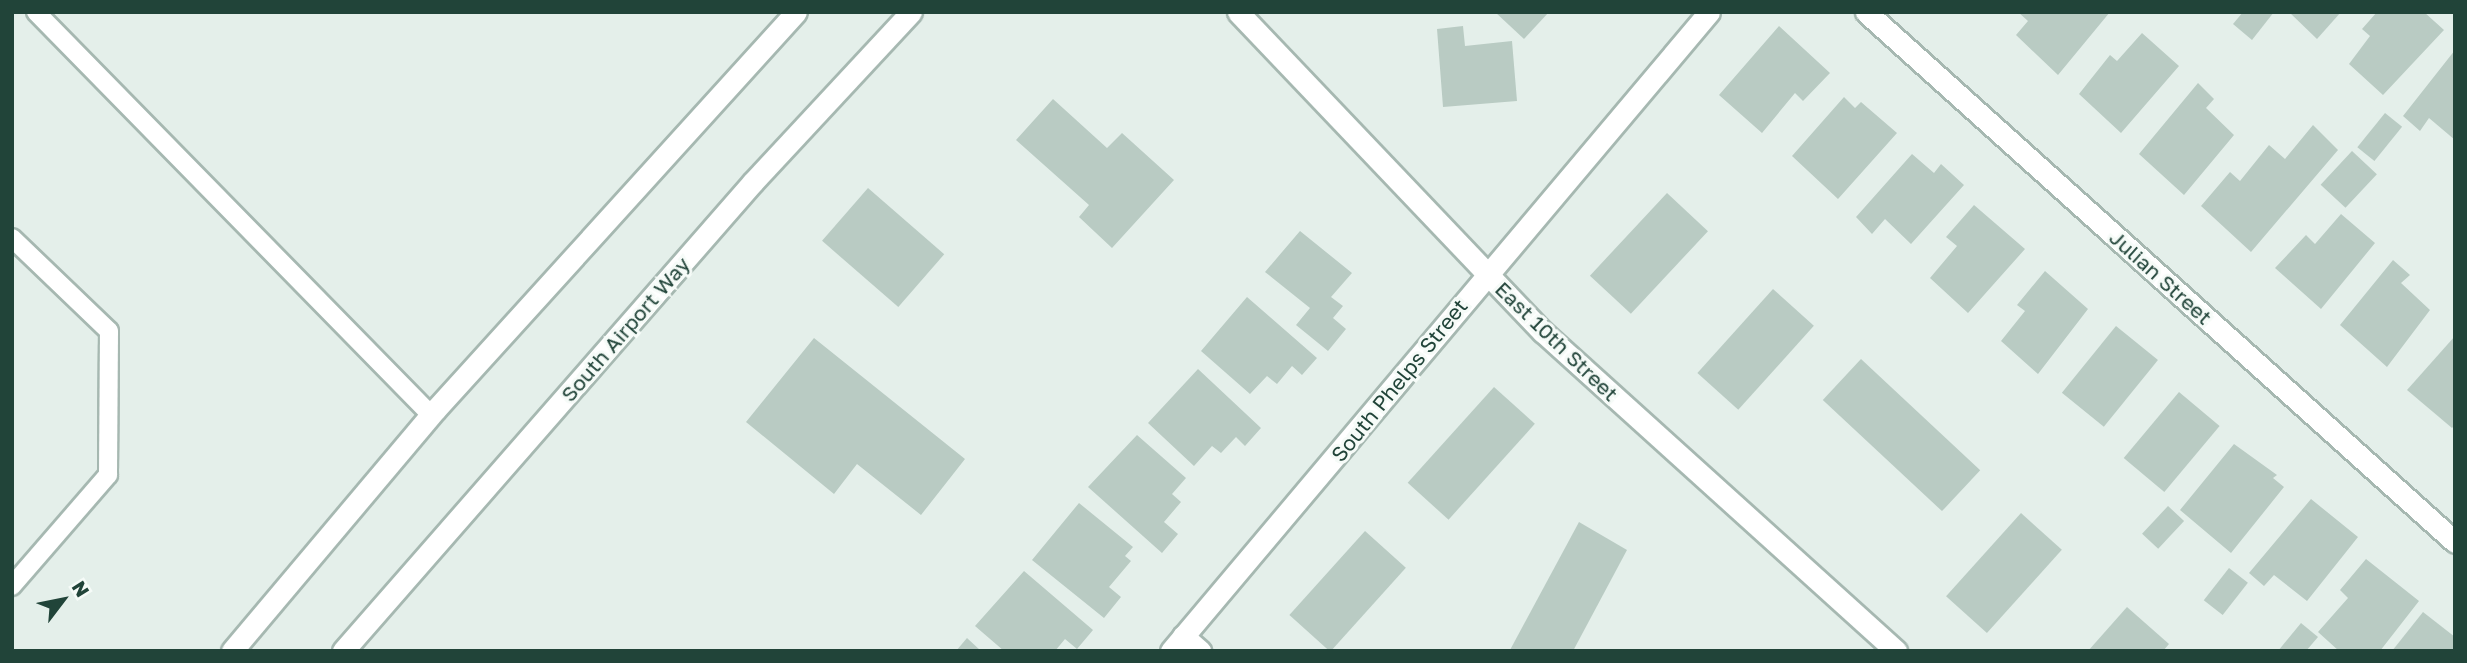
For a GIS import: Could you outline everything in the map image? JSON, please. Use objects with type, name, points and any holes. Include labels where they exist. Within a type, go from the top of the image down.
[{"type":"street","points":[[232,651],[431,415],[796,12]]},
{"type":"street","name":"South Airport Way","points":[[343,651],[753,182],[911,12]]},
{"type":"street","name":"East 10th Street","points":[[1238,12],[1543,332],[1896,651]]},
{"type":"street","name":"South Phelps Street","points":[[1177,643],[1487,272],[1709,12]]},
{"type":"street","name":"Julian Street","points":[[1866,12],[2455,542]]},
{"type":"street","points":[[1177,643],[1200,651]]},
{"type":"lane","points":[[36,12],[431,415]]},
{"type":"lane","points":[[12,238],[109,331],[109,344],[108,475],[12,586]]},
{"type":"building","points":[[1495,12],[1549,12],[1524,39]]},
{"type":"building","points":[[2018,12],[2110,12],[2058,75],[2016,35],[2028,21]]},
{"type":"building","points":[[2243,12],[2274,12],[2252,40],[2233,24]]},
{"type":"building","points":[[2289,12],[2341,12],[2317,39]]},
{"type":"building","points":[[2377,12],[2424,12],[2444,30],[2383,95],[2349,64],[2370,36],[2362,29]]},
{"type":"building","points":[[1463,26],[1465,46],[1512,41],[1517,101],[1443,107],[1437,29]]},
{"type":"building","points":[[1779,26],[1830,73],[1803,101],[1795,93],[1762,133],[1719,95]]},
{"type":"building","points":[[2142,33],[2179,66],[2121,133],[2079,94],[2110,55],[2117,61]]},
{"type":"building","points":[[2455,50],[2455,140],[2429,118],[2420,131],[2403,116]]},
{"type":"building","points":[[2198,83],[2214,99],[2206,108],[2234,135],[2184,195],[2139,154]]},
{"type":"building","points":[[1844,97],[1855,108],[1861,102],[1897,133],[1838,199],[1792,156]]},
{"type":"building","points":[[1053,99],[1107,148],[1122,133],[1174,180],[1112,248],[1079,217],[1089,205],[1016,140]]},
{"type":"building","points":[[2385,113],[2402,127],[2374,161],[2357,147]]},
{"type":"building","points":[[2313,125],[2338,150],[2251,252],[2201,206],[2230,172],[2240,181],[2269,145],[2285,159]]},
{"type":"building","points":[[2352,151],[2377,174],[2345,208],[2321,185]]},
{"type":"building","points":[[1912,154],[1934,173],[1941,164],[1964,185],[1911,244],[1885,219],[1872,234],[1856,217]]},
{"type":"building","points":[[868,188],[944,254],[898,307],[822,241]]},
{"type":"building","points":[[1667,193],[1708,231],[1631,314],[1590,276]]},
{"type":"building","points":[[1974,205],[2025,249],[1968,313],[1930,278],[1957,246],[1946,237]]},
{"type":"building","points":[[2341,214],[2375,243],[2321,309],[2275,268],[2306,235],[2315,244]]},
{"type":"building","points":[[1300,231],[1352,273],[1331,297],[1343,306],[1333,318],[1346,329],[1328,351],[1296,325],[1310,308],[1265,272]]},
{"type":"building","points":[[2393,260],[2410,275],[2401,283],[2430,310],[2387,367],[2340,325]]},
{"type":"building","points":[[2045,271],[2088,309],[2038,374],[2001,341],[2025,311],[2017,305]]},
{"type":"building","points":[[1773,289],[1814,326],[1738,410],[1697,373]]},
{"type":"building","points":[[1247,297],[1317,358],[1302,375],[1292,366],[1277,384],[1267,376],[1250,394],[1201,351]]},
{"type":"building","points":[[2116,326],[2158,360],[2104,427],[2062,393]]},
{"type":"building","points":[[2455,336],[2455,425],[2452,428],[2407,390]]},
{"type":"building","points":[[814,338],[965,459],[921,515],[857,464],[834,494],[746,422]]},
{"type":"building","points":[[1861,359],[1980,470],[1942,511],[1823,400]]},
{"type":"building","points":[[1198,369],[1261,428],[1245,446],[1236,437],[1221,453],[1212,446],[1194,466],[1148,423]]},
{"type":"building","points":[[1494,387],[1535,424],[1449,520],[1408,483]]},
{"type":"building","points":[[2179,392],[2220,426],[2164,492],[2124,458]]},
{"type":"building","points":[[1137,435],[1186,478],[1172,494],[1181,502],[1164,522],[1178,534],[1162,553],[1088,487]]},
{"type":"building","points":[[2234,444],[2277,475],[2273,478],[2284,487],[2231,553],[2180,510]]},
{"type":"building","points":[[2311,499],[2358,537],[2307,601],[2274,575],[2264,586],[2249,573]]},
{"type":"building","points":[[1079,503],[1133,547],[1125,556],[1131,561],[1109,587],[1121,597],[1104,618],[1032,560]]},
{"type":"building","points":[[2168,506],[2184,521],[2158,549],[2142,534]]},
{"type":"building","points":[[2021,513],[2062,550],[1987,633],[1946,596]]},
{"type":"building","points":[[1579,522],[1627,550],[1573,651],[1510,650]]},
{"type":"building","points":[[1365,531],[1406,568],[1331,651],[1289,615]]},
{"type":"building","points":[[2366,559],[2419,601],[2380,651],[2339,651],[2318,632],[2348,598],[2340,590]]},
{"type":"building","points":[[2229,568],[2248,583],[2223,615],[2204,600]]},
{"type":"building","points":[[1024,571],[1093,630],[1077,649],[1065,639],[1055,651],[1004,651],[975,626]]},
{"type":"building","points":[[2127,607],[2169,644],[2163,651],[2088,651]]},
{"type":"building","points":[[2423,612],[2455,637],[2455,651],[2392,651]]},
{"type":"building","points":[[2301,623],[2318,637],[2306,651],[2278,651]]},
{"type":"building","points":[[967,638],[981,651],[956,651]]}]
